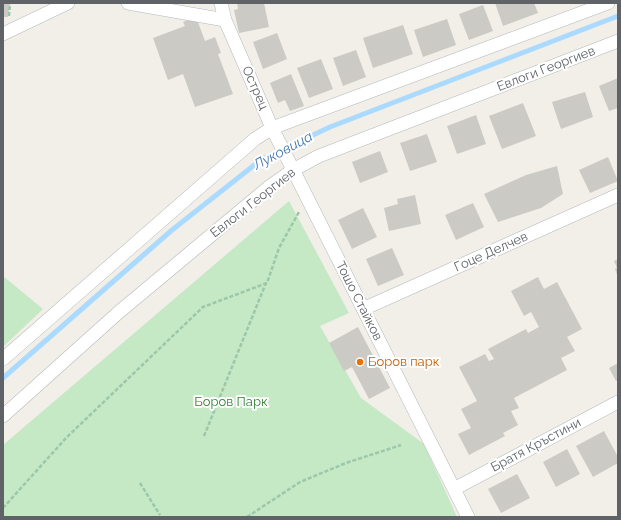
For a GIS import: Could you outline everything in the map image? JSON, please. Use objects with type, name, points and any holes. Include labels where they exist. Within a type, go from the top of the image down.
[{"type":"street","points":[[3,34],[68,3]]},
{"type":"street","points":[[128,3],[225,20]]},
{"type":"street","name":"Острец","points":[[221,3],[225,20],[272,128],[293,170]]},
{"type":"street","points":[[3,359],[255,139],[272,128],[608,3]]},
{"type":"street","name":"Евлоги Георгиев","points":[[3,416],[119,312],[269,187],[293,170],[320,156],[618,41]]},
{"type":"street","name":"Тошо Стайков","points":[[293,170],[468,517]]},
{"type":"street","name":"Гоце Делчев","points":[[363,309],[618,195]]},
{"type":"street","name":"Братя Кръстини","points":[[454,489],[618,402]]},
{"type":"path","points":[[204,436],[267,283],[279,248],[307,198]]},
{"type":"path","points":[[3,508],[66,438],[203,308],[267,283]]},
{"type":"path","points":[[247,517],[300,482],[346,463],[401,445]]},
{"type":"path","points":[[140,483],[160,515]]},
{"type":"green space","name":"Боров Парк","points":[[289,201],[349,313],[320,326],[361,398],[424,444],[457,517],[3,517],[3,445]]},
{"type":"green space","points":[[3,276],[43,309],[3,347]]},
{"type":"building","points":[[3,3],[10,3],[8,17],[3,17]]},
{"type":"building","points":[[237,3],[264,3],[269,27],[239,33],[234,10],[238,9]]},
{"type":"building","points":[[495,3],[534,3],[538,13],[503,26]]},
{"type":"building","points":[[483,5],[493,31],[469,40],[459,14]]},
{"type":"building","points":[[196,17],[205,41],[215,37],[221,53],[218,54],[233,94],[195,107],[183,74],[168,80],[153,38],[185,26],[183,22]]},
{"type":"building","points":[[447,19],[456,45],[423,57],[414,30]]},
{"type":"building","points":[[403,25],[413,54],[373,68],[363,38]]},
{"type":"building","points":[[277,33],[287,59],[263,69],[253,42]]},
{"type":"building","points":[[356,50],[366,77],[343,86],[333,58]]},
{"type":"building","points":[[321,59],[333,89],[309,98],[297,68]]},
{"type":"building","points":[[291,74],[304,106],[290,111],[285,100],[278,103],[270,83]]},
{"type":"building","points":[[618,78],[618,108],[609,111],[599,86]]},
{"type":"building","points":[[585,92],[593,117],[561,129],[552,102]]},
{"type":"building","points":[[523,103],[536,136],[502,149],[489,116]]},
{"type":"building","points":[[476,115],[486,144],[457,154],[447,126]]},
{"type":"building","points":[[427,134],[437,162],[410,171],[400,143]]},
{"type":"building","points":[[380,151],[388,172],[360,183],[352,162]]},
{"type":"building","points":[[608,157],[618,181],[590,193],[579,170]]},
{"type":"building","points":[[557,166],[563,194],[541,208],[498,222],[484,194],[526,175]]},
{"type":"building","points":[[415,195],[421,224],[389,231],[384,208],[398,204],[397,199]]},
{"type":"building","points":[[473,203],[484,227],[456,240],[445,215]]},
{"type":"building","points":[[363,208],[377,237],[352,249],[338,220]]},
{"type":"building","points":[[392,248],[404,275],[378,286],[366,259]]},
{"type":"building","points":[[618,259],[618,277],[615,269],[617,268],[614,261]]},
{"type":"building","points":[[538,277],[544,289],[557,282],[582,329],[567,337],[575,351],[561,358],[567,370],[514,398],[519,408],[511,411],[518,425],[503,433],[505,436],[469,455],[458,434],[471,428],[461,409],[477,401],[459,367],[485,354],[489,361],[494,359],[488,349],[526,329],[528,333],[539,327],[531,312],[524,316],[511,291]]},
{"type":"building","points":[[358,327],[390,388],[369,399],[352,367],[344,371],[329,343]]},
{"type":"building","points":[[618,363],[618,380],[616,381],[609,368]]},
{"type":"building","points":[[604,431],[618,457],[618,463],[593,477],[576,446]]},
{"type":"building","points":[[567,449],[580,474],[556,487],[543,462]]},
{"type":"building","points":[[517,474],[530,498],[501,513],[488,489]]},
{"type":"waterway","name":"Луковица","points":[[3,378],[172,230],[262,159],[330,127],[618,16]]},
{"type":"place","name":"Боров парк","points":[[360,362]]}]
